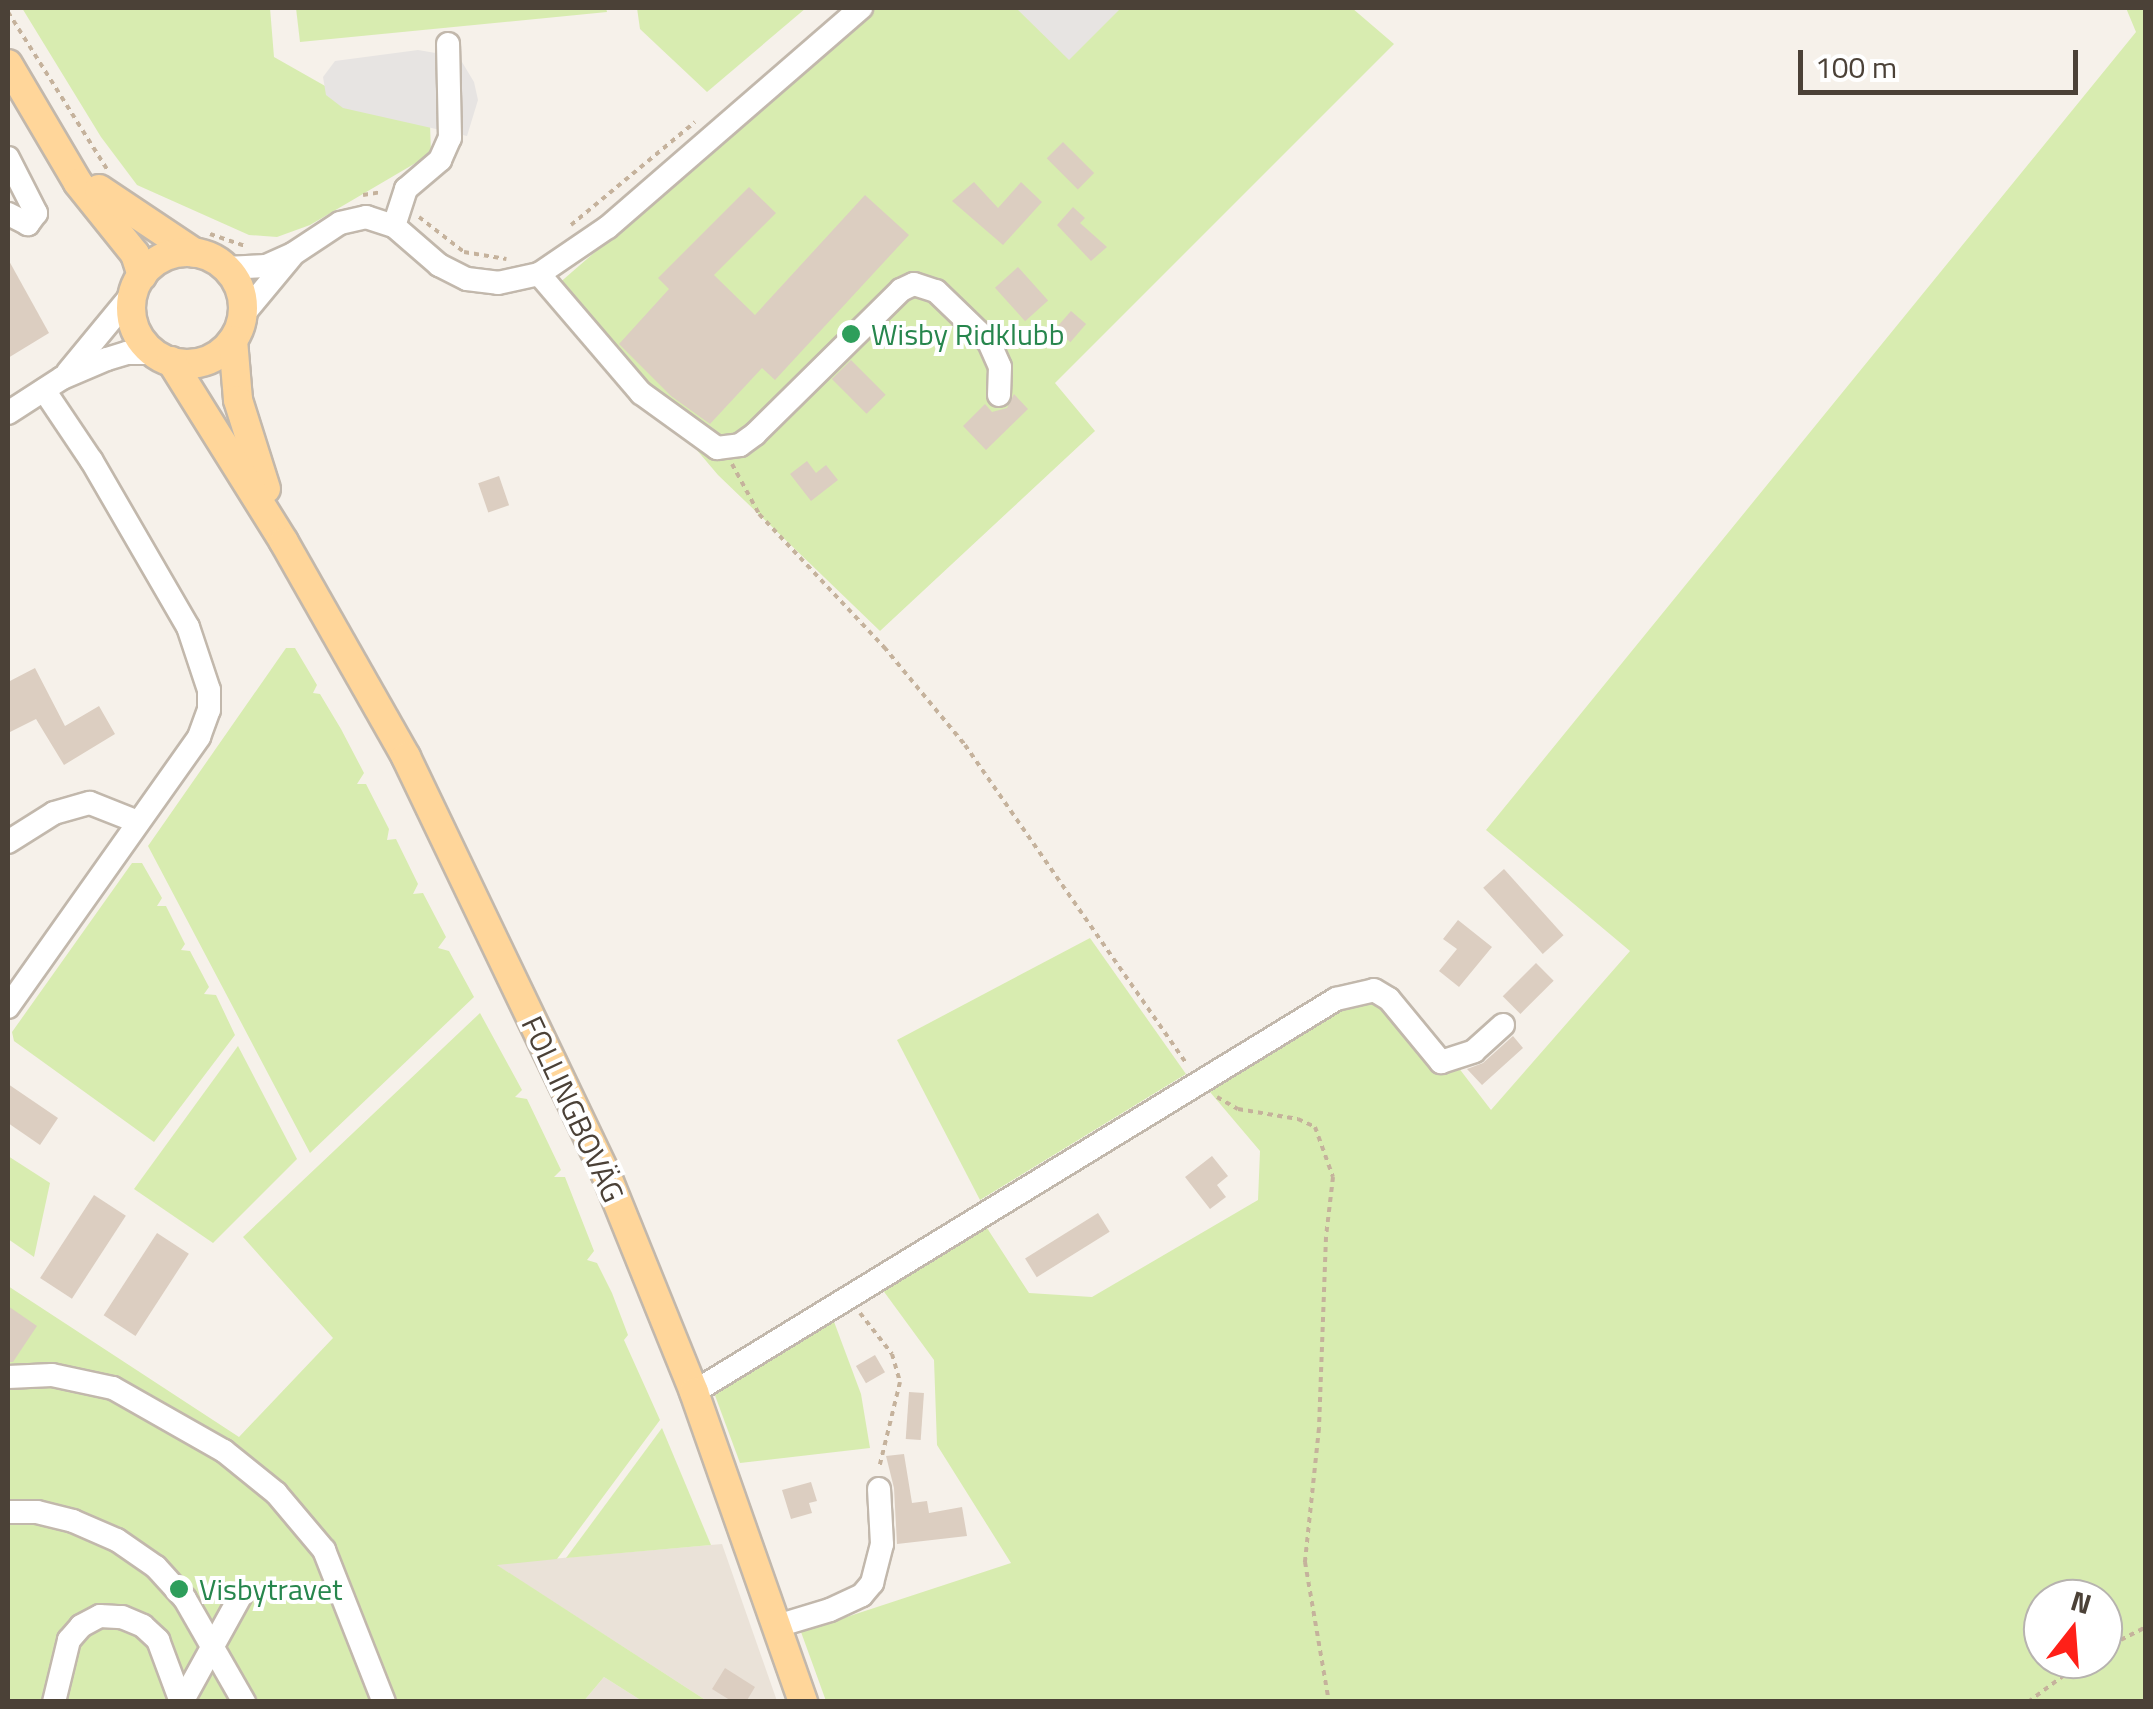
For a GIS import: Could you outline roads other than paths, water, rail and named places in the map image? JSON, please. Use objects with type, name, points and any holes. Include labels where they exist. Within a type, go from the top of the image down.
[{"type":"main road","points":[[8,64],[54,146],[85,194],[128,244],[138,284],[134,322],[163,357],[202,362],[238,328],[241,294],[226,268],[202,243],[111,200],[54,146]]},
{"type":"main road","points":[[138,284],[168,256],[202,243]]},
{"type":"main road","name":"FOLLINGBOVÄG","points":[[238,328],[238,400],[284,542]]},
{"type":"main road","name":"FOLLINGBOVÄG","points":[[163,357],[284,542],[414,774],[606,1174],[694,1392],[804,1702]]},
{"type":"street","points":[[226,268],[266,266],[294,254],[340,223],[366,216],[394,226],[439,265],[467,279],[498,283],[539,274],[608,227],[861,8]]},
{"type":"street","points":[[394,226],[406,189],[440,160],[450,138],[448,44]]},
{"type":"street","points":[[8,158],[35,209],[35,218],[28,224],[8,214]]},
{"type":"street","points":[[238,328],[294,254]]},
{"type":"street","points":[[539,274],[641,392],[711,446],[740,445],[755,434],[901,290],[914,284],[936,291],[990,342],[1000,367],[999,395]]},
{"type":"street","points":[[53,384],[138,284]]},
{"type":"street","points":[[8,413],[53,384],[127,353],[163,357]]},
{"type":"street","points":[[8,1007],[199,737],[209,710],[208,690],[188,626],[90,460],[53,384]]},
{"type":"street","points":[[8,842],[54,813],[90,803],[138,822]]},
{"type":"street","points":[[694,1392],[1336,1000],[1374,990],[1389,998],[1441,1062],[1474,1052],[1504,1025]]},
{"type":"street","points":[[8,1377],[52,1375],[113,1388],[209,1442],[276,1493],[324,1550],[384,1702]]},
{"type":"street","points":[[777,1626],[830,1610],[862,1594],[872,1584],[882,1544],[880,1488]]},
{"type":"street","points":[[8,1512],[37,1512],[73,1521],[117,1540],[156,1567],[185,1599],[244,1702]]},
{"type":"street","points":[[182,1702],[241,1596]]},
{"type":"street","points":[[54,1702],[69,1640],[81,1626],[100,1616],[122,1617],[143,1626],[158,1640],[182,1702]]},
{"type":"place","name":"Wisby Ridklubb","points":[[851,334]]},
{"type":"place","name":"Visbytravet","points":[[179,1589]]}]
